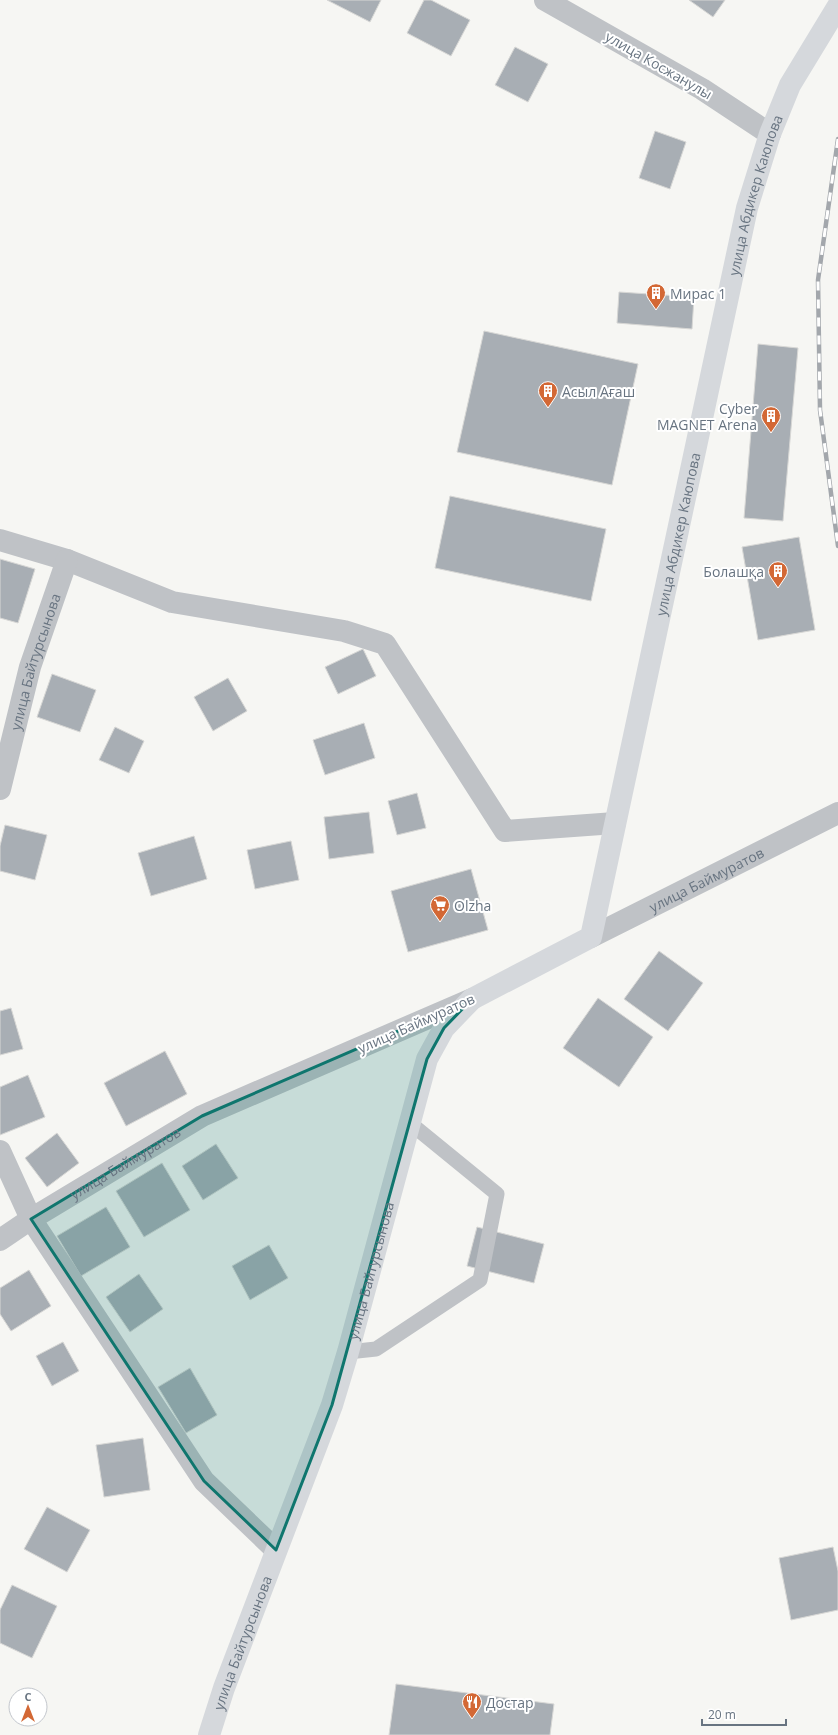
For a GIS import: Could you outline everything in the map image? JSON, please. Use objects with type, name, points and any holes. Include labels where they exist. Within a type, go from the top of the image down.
[{"type":"street","name":"улица Косжанулы","points":[[545,0],[702,89],[770,134]]},
{"type":"street","name":"улица Абдикер Каюпова","points":[[591,937],[747,208],[770,134],[790,85],[838,6]]},
{"type":"street","points":[[0,540],[67,560],[172,602],[344,631],[385,644],[505,831],[615,823]]},
{"type":"street","name":"улица Байтурсынова","points":[[0,789],[30,667],[67,560]]},
{"type":"street","name":"улица Баймуратов","points":[[0,1240],[31,1219],[202,1116],[472,999],[591,937],[838,813]]},
{"type":"street","name":"улица Байтурсынова","points":[[209,1735],[224,1688],[332,1405],[348,1352],[427,1059],[444,1028],[472,999]]},
{"type":"street","points":[[0,1151],[31,1219],[204,1481],[276,1550]]},
{"type":"lane","points":[[348,1352],[376,1349],[480,1280],[497,1194],[410,1123]]},
{"type":"highlighted area","points":[[472,999],[444,1028],[427,1059],[332,1405],[276,1550],[204,1481],[31,1219],[202,1116]]},
{"type":"building","points":[[327,0],[381,0],[370,22]]},
{"type":"building","points":[[424,0],[431,0],[470,20],[451,56],[407,33]]},
{"type":"building","points":[[689,0],[725,0],[713,17]]},
{"type":"building","points":[[515,47],[548,64],[528,102],[495,85]]},
{"type":"building","points":[[655,131],[686,142],[670,189],[639,178]]},
{"type":"building","name":"Мирас 1","points":[[619,292],[694,297],[692,329],[617,323]]},
{"type":"building","name":"Асыл Ағаш","points":[[484,331],[638,364],[612,485],[457,452]]},
{"type":"building","name":"Cyber MAGNET Arena","points":[[758,344],[798,348],[783,521],[744,518]]},
{"type":"building","points":[[450,496],[606,529],[591,601],[435,568]]},
{"type":"building","name":"Болашқа","points":[[799,537],[815,630],[758,640],[742,547]]},
{"type":"building","points":[[0,559],[35,569],[18,623],[0,618]]},
{"type":"building","points":[[363,649],[376,676],[338,694],[325,667]]},
{"type":"building","points":[[52,674],[96,690],[80,732],[37,717]]},
{"type":"building","points":[[228,678],[247,711],[213,731],[194,697]]},
{"type":"building","points":[[364,723],[375,758],[325,775],[313,740]]},
{"type":"building","points":[[115,727],[144,741],[129,773],[99,760]]},
{"type":"building","points":[[417,793],[426,828],[397,835],[388,801]]},
{"type":"building","points":[[369,812],[374,853],[329,859],[324,817]]},
{"type":"building","points":[[5,825],[47,835],[35,880],[0,871],[0,846]]},
{"type":"building","points":[[194,836],[207,879],[151,896],[138,853]]},
{"type":"building","points":[[291,841],[299,880],[255,889],[247,850]]},
{"type":"building","points":[[471,869],[488,930],[408,952],[391,891]]},
{"type":"building","points":[[659,951],[703,983],[668,1031],[624,999]]},
{"type":"building","points":[[598,998],[653,1037],[619,1087],[563,1048]]},
{"type":"building","points":[[11,1008],[23,1049],[0,1055],[0,1011]]},
{"type":"building","points":[[165,1051],[187,1094],[126,1126],[104,1083]]},
{"type":"building","points":[[28,1075],[45,1117],[0,1135],[0,1087]]},
{"type":"building","points":[[57,1133],[79,1163],[47,1187],[25,1158]]},
{"type":"building","points":[[216,1144],[238,1178],[203,1200],[182,1166]]},
{"type":"building","points":[[162,1163],[190,1210],[144,1237],[116,1191]]},
{"type":"building","points":[[106,1207],[130,1247],[81,1276],[57,1236]]},
{"type":"building","points":[[477,1227],[544,1244],[534,1283],[467,1266]]},
{"type":"building","points":[[269,1245],[288,1278],[250,1300],[232,1266]]},
{"type":"building","points":[[29,1270],[51,1306],[11,1331],[0,1314],[0,1288]]},
{"type":"building","points":[[139,1274],[163,1309],[130,1332],[106,1297]]},
{"type":"building","points":[[63,1342],[79,1371],[52,1386],[36,1356]]},
{"type":"building","points":[[190,1368],[217,1415],[186,1433],[158,1387]]},
{"type":"building","points":[[143,1438],[150,1490],[104,1497],[96,1445]]},
{"type":"building","points":[[47,1507],[90,1530],[67,1572],[24,1549]]},
{"type":"building","points":[[833,1547],[838,1571],[838,1610],[791,1620],[779,1558]]},
{"type":"building","points":[[12,1585],[57,1606],[32,1658],[0,1643],[0,1610]]},
{"type":"building","name":"Достар","points":[[396,1684],[554,1704],[550,1735],[389,1735]]},
{"type":"railway","points":[[838,139],[818,280],[820,410],[838,546]]},
{"type":"place","name":"Мирас 1","points":[[656,310]]},
{"type":"place","name":"Асыл Ағаш","points":[[548,408]]},
{"type":"place","name":"Cyber MAGNET Arena","points":[[771,433]]},
{"type":"place","name":"Болашқа","points":[[778,588]]},
{"type":"place","name":"Olzha","points":[[440,922]]},
{"type":"place","name":"Достар","points":[[472,1719]]}]
